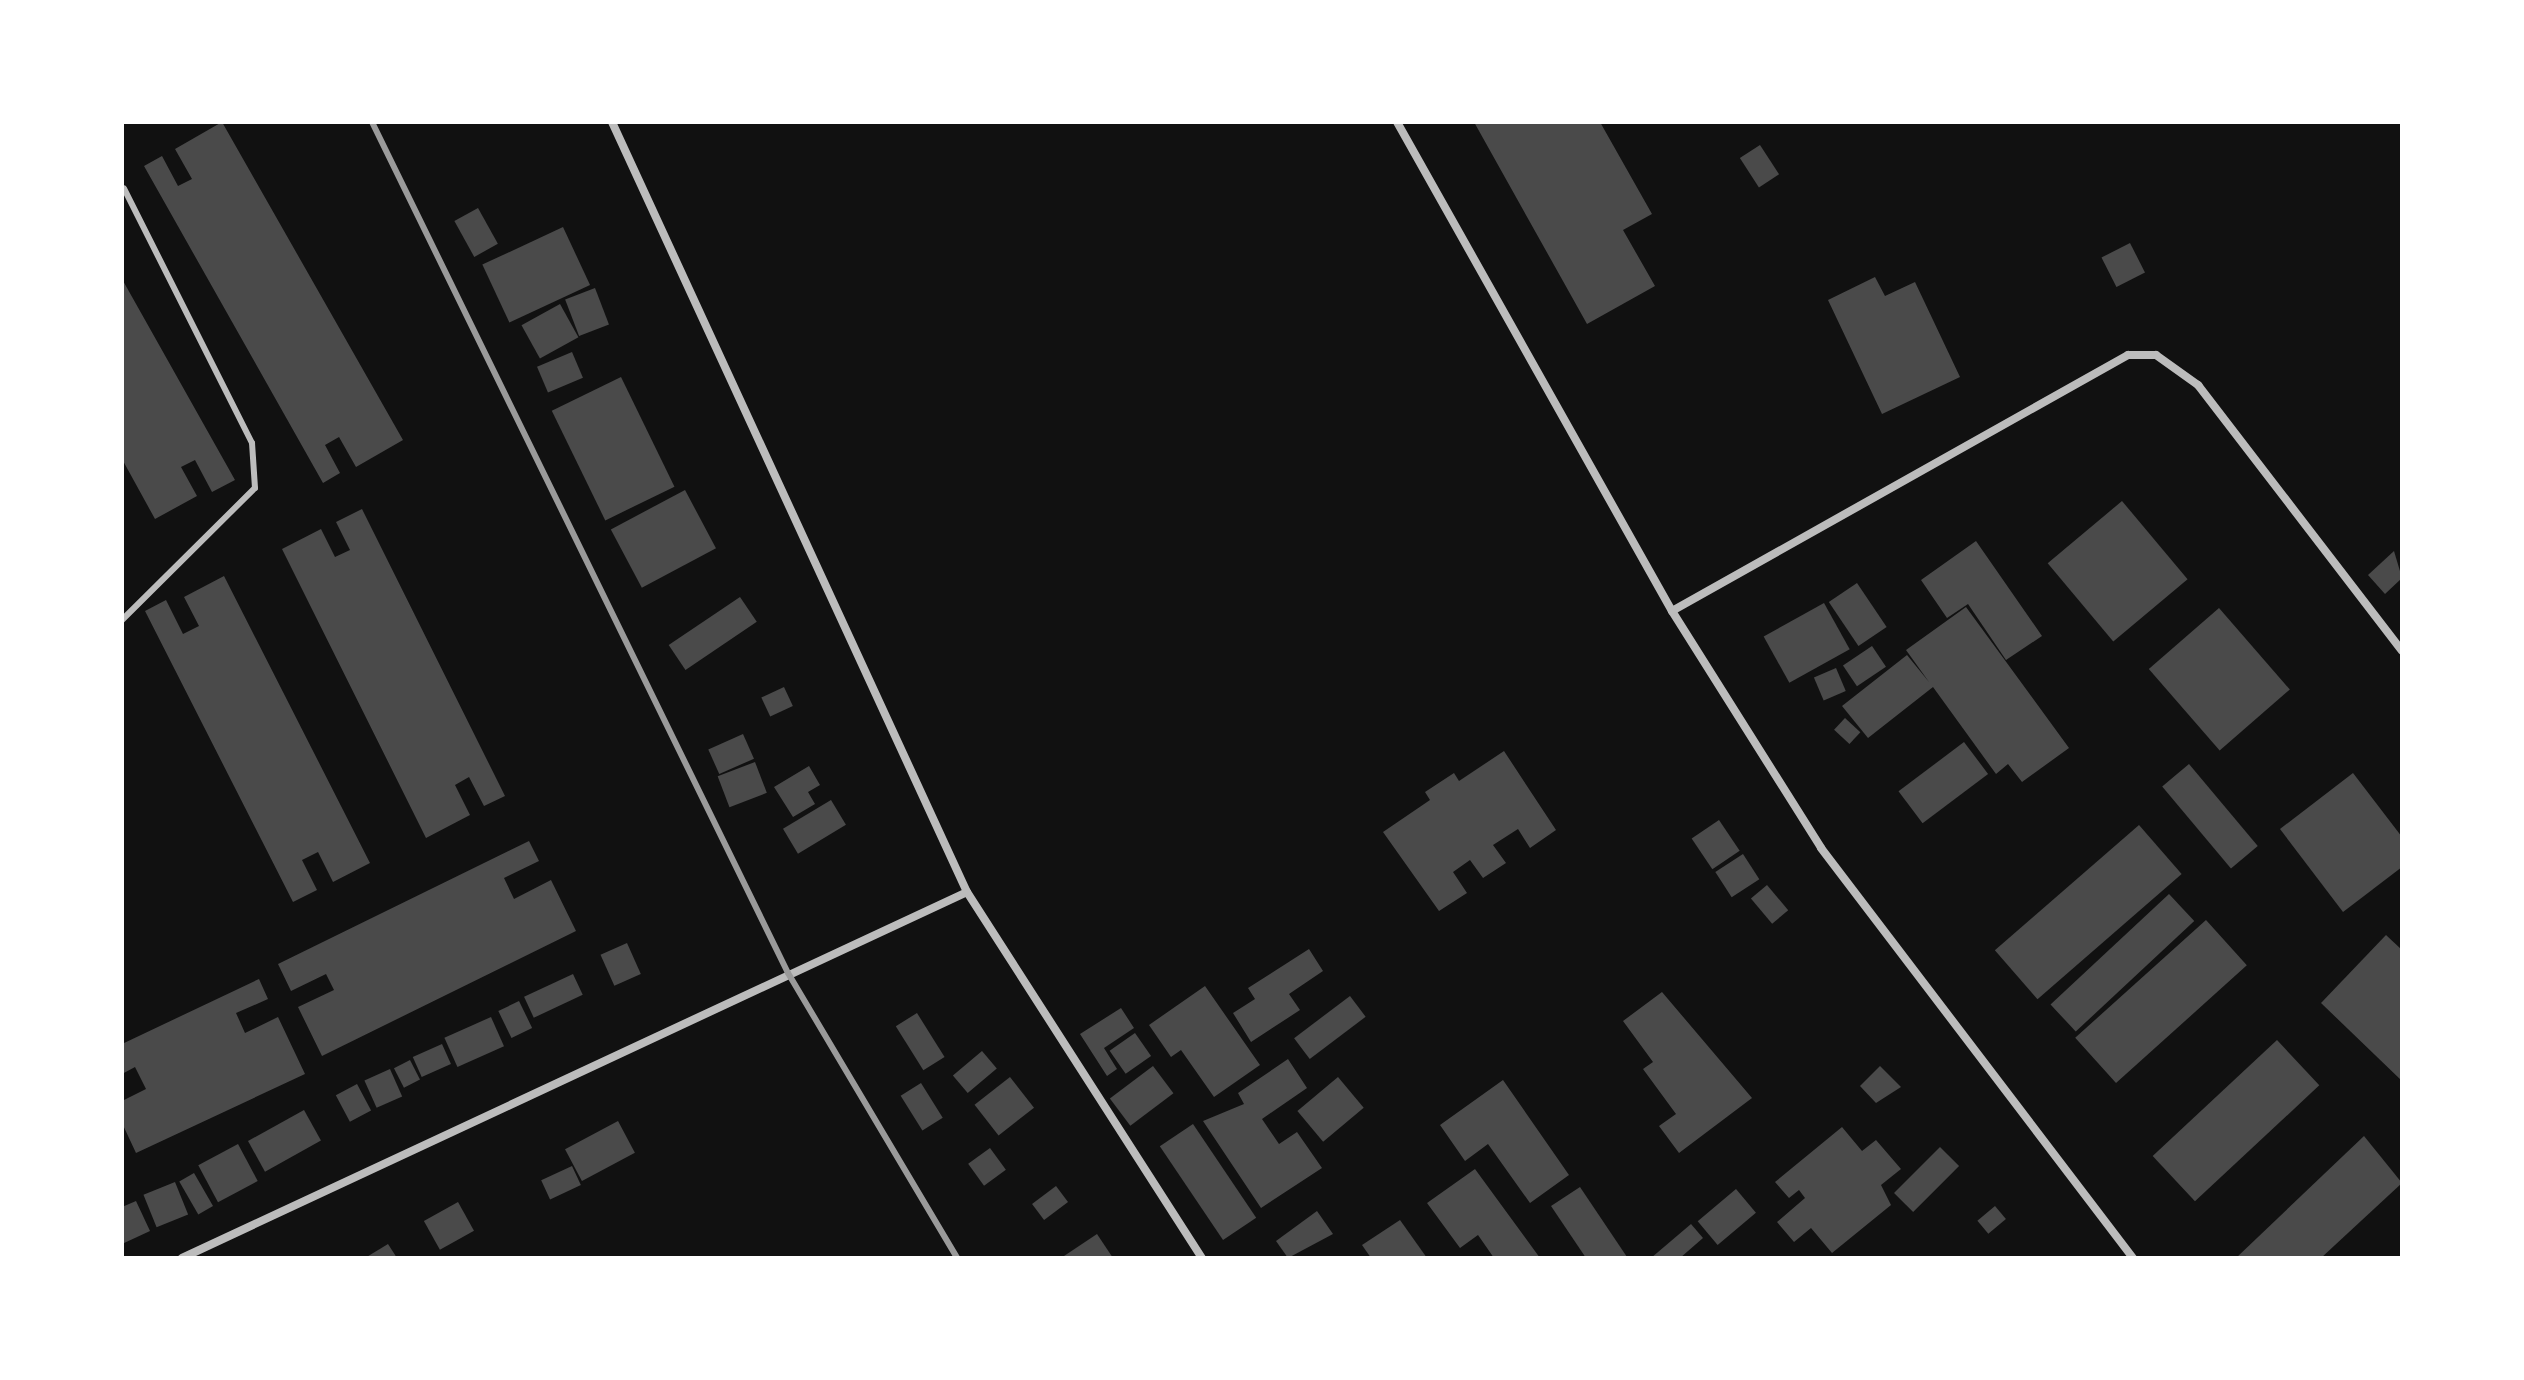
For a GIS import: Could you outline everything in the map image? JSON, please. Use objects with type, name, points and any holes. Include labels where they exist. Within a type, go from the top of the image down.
[{"type":"street","points":[[612,122],[967,892],[1202,1258]]},
{"type":"street","points":[[1397,122],[1672,611],[1821,848],[2133,1258]]},
{"type":"street","points":[[1672,611],[2128,355],[2156,355],[2198,385],[2402,651]]},
{"type":"street","points":[[182,1258],[967,892]]},
{"type":"lane","points":[[122,620],[255,488],[252,443],[124,188]]},
{"type":"building","points":[[222,122],[403,440],[356,467],[339,437],[325,445],[340,473],[323,483],[144,166],[162,156],[178,186],[192,179],[175,149]]},
{"type":"building","points":[[1474,122],[1600,122],[1652,214],[1623,230],[1655,286],[1587,324]]},
{"type":"building","points":[[1760,145],[1779,174],[1759,187],[1740,158]]},
{"type":"building","points":[[478,208],[498,244],[474,257],[454,221]]},
{"type":"building","points":[[563,227],[590,285],[509,323],[482,265]]},
{"type":"building","points":[[2130,243],[2145,272],[2116,287],[2101,258]]},
{"type":"building","points":[[1875,277],[1885,296],[1915,282],[1960,377],[1882,414],[1828,300]]},
{"type":"building","points":[[122,279],[235,480],[212,492],[195,460],[181,467],[197,496],[155,519],[122,459]]},
{"type":"building","points":[[595,288],[609,324],[579,336],[565,299]]},
{"type":"building","points":[[560,304],[578,337],[540,359],[522,325]]},
{"type":"building","points":[[572,352],[583,378],[548,393],[537,367]]},
{"type":"building","points":[[621,377],[674,487],[605,520],[552,411]]},
{"type":"building","points":[[685,490],[716,548],[642,588],[611,529]]},
{"type":"building","points":[[2122,501],[2188,579],[2113,641],[2048,563]]},
{"type":"building","points":[[362,509],[505,796],[484,806],[469,777],[455,785],[470,815],[426,838],[282,549],[321,529],[335,557],[350,550],[336,522]]},
{"type":"building","points":[[1976,541],[2042,636],[2006,660],[1968,604],[1947,618],[1921,580]]},
{"type":"building","points":[[2394,551],[2402,578],[2385,594],[2368,575]]},
{"type":"building","points":[[224,576],[370,863],[333,882],[318,852],[302,860],[317,890],[293,902],[145,611],[166,600],[183,634],[199,626],[184,597]]},
{"type":"building","points":[[1857,583],[1887,627],[1858,646],[1829,602]]},
{"type":"building","points":[[740,597],[757,622],[685,670],[669,645]]},
{"type":"building","points":[[1824,603],[1850,649],[1789,683],[1764,636]]},
{"type":"building","points":[[1966,607],[2069,748],[2022,782],[2008,764],[1996,774],[1933,687],[1868,738],[1842,706],[1907,655],[1929,682],[1906,650]]},
{"type":"building","points":[[2219,608],[2290,690],[2220,751],[2149,669]]},
{"type":"building","points":[[1872,646],[1886,667],[1857,686],[1843,666]]},
{"type":"building","points":[[1836,668],[1846,691],[1824,700],[1814,677]]},
{"type":"building","points":[[784,687],[793,706],[770,717],[761,698]]},
{"type":"building","points":[[1845,718],[1860,732],[1849,744],[1834,730]]},
{"type":"building","points":[[743,734],[754,759],[719,774],[708,749]]},
{"type":"building","points":[[1964,742],[1988,774],[1923,823],[1899,791]]},
{"type":"building","points":[[1504,751],[1556,830],[1530,848],[1518,829],[1493,845],[1506,863],[1483,878],[1470,860],[1453,872],[1467,893],[1439,911],[1383,832],[1430,800],[1425,792],[1454,773],[1459,781]]},
{"type":"building","points":[[755,762],[767,793],[729,807],[718,776]]},
{"type":"building","points":[[2189,764],[2258,846],[2231,868],[2162,786]]},
{"type":"building","points":[[809,766],[820,785],[808,792],[815,804],[793,817],[774,787]]},
{"type":"building","points":[[2353,773],[2402,837],[2402,867],[2343,912],[2280,829]]},
{"type":"building","points":[[831,800],[846,825],[798,854],[783,829]]},
{"type":"building","points":[[1719,820],[1740,851],[1712,869],[1692,838]]},
{"type":"building","points":[[2139,825],[2182,874],[2037,999],[1995,950]]},
{"type":"building","points":[[529,841],[539,861],[504,878],[514,899],[551,880],[576,931],[322,1056],[298,1007],[334,990],[326,974],[291,991],[278,964]]},
{"type":"building","points":[[1743,854],[1759,879],[1732,897],[1715,872]]},
{"type":"building","points":[[1767,885],[1788,910],[1772,924],[1751,898]]},
{"type":"building","points":[[2169,894],[2194,921],[2076,1032],[2051,1004]]},
{"type":"building","points":[[2206,920],[2247,965],[2116,1083],[2075,1038]]},
{"type":"building","points":[[2386,935],[2402,950],[2402,1081],[2321,1003]]},
{"type":"building","points":[[627,943],[641,974],[614,986],[601,955]]},
{"type":"building","points":[[1309,949],[1323,971],[1289,994],[1300,1010],[1251,1042],[1233,1013],[1255,999],[1248,988]]},
{"type":"building","points":[[573,974],[583,995],[534,1018],[524,997]]},
{"type":"building","points":[[259,979],[268,999],[236,1013],[245,1033],[278,1017],[305,1074],[136,1153],[122,1123],[122,1101],[146,1089],[135,1067],[122,1074],[122,1044]]},
{"type":"building","points":[[1205,986],[1260,1065],[1214,1097],[1181,1050],[1171,1057],[1149,1025]]},
{"type":"building","points":[[1662,992],[1752,1098],[1679,1153],[1659,1126],[1676,1114],[1643,1069],[1653,1062],[1623,1021]]},
{"type":"building","points":[[1350,996],[1366,1017],[1310,1059],[1294,1038]]},
{"type":"building","points":[[519,1001],[532,1028],[511,1038],[498,1011]]},
{"type":"building","points":[[1121,1008],[1134,1028],[1104,1048],[1117,1069],[1107,1076],[1080,1034]]},
{"type":"building","points":[[917,1013],[945,1057],[923,1070],[896,1026]]},
{"type":"building","points":[[491,1017],[504,1046],[457,1067],[444,1038]]},
{"type":"building","points":[[1135,1033],[1151,1056],[1126,1074],[1110,1051]]},
{"type":"building","points":[[2277,1040],[2319,1085],[2195,1201],[2153,1156]]},
{"type":"building","points":[[442,1044],[451,1064],[422,1077],[413,1057]]},
{"type":"building","points":[[982,1051],[997,1069],[968,1093],[953,1075]]},
{"type":"building","points":[[1288,1059],[1307,1088],[1262,1119],[1279,1144],[1297,1132],[1322,1168],[1261,1208],[1203,1121],[1244,1104],[1238,1093]]},
{"type":"building","points":[[410,1060],[420,1080],[404,1088],[394,1068]]},
{"type":"building","points":[[1153,1066],[1173,1093],[1130,1126],[1110,1098]]},
{"type":"building","points":[[1880,1066],[1901,1087],[1876,1103],[1860,1086]]},
{"type":"building","points":[[390,1069],[402,1096],[377,1108],[364,1080]]},
{"type":"building","points":[[1010,1077],[1034,1108],[999,1135],[975,1105]]},
{"type":"building","points":[[1338,1077],[1364,1108],[1323,1142],[1297,1111]]},
{"type":"building","points":[[1503,1080],[1569,1175],[1530,1203],[1488,1144],[1465,1161],[1440,1125]]},
{"type":"building","points":[[921,1083],[943,1118],[922,1130],[901,1096]]},
{"type":"building","points":[[357,1084],[371,1110],[350,1122],[336,1095]]},
{"type":"building","points":[[304,1110],[321,1141],[265,1172],[248,1141]]},
{"type":"building","points":[[618,1121],[635,1153],[582,1181],[565,1149]]},
{"type":"building","points":[[1193,1124],[1256,1218],[1223,1240],[1160,1146]]},
{"type":"building","points":[[1842,1127],[1862,1151],[1876,1140],[1901,1169],[1881,1185],[1891,1205],[1832,1253],[1811,1228],[1794,1242],[1777,1222],[1805,1198],[1799,1190],[1789,1198],[1775,1182]]},
{"type":"building","points":[[2364,1136],[2402,1183],[2321,1258],[2236,1258]]},
{"type":"building","points":[[238,1144],[258,1181],[218,1202],[198,1165]]},
{"type":"building","points":[[1940,1147],[1959,1166],[1913,1212],[1894,1193]]},
{"type":"building","points":[[990,1148],[1006,1170],[984,1186],[968,1164]]},
{"type":"building","points":[[572,1166],[581,1185],[550,1199],[541,1180]]},
{"type":"building","points":[[1475,1169],[1540,1258],[1494,1258],[1478,1235],[1460,1248],[1427,1203]]},
{"type":"building","points":[[194,1173],[213,1206],[198,1214],[179,1182]]},
{"type":"building","points":[[175,1182],[188,1214],[157,1227],[143,1195]]},
{"type":"building","points":[[1056,1186],[1068,1202],[1044,1220],[1032,1204]]},
{"type":"building","points":[[1580,1187],[1627,1257],[1586,1258],[1551,1206]]},
{"type":"building","points":[[1736,1189],[1756,1213],[1718,1245],[1698,1221]]},
{"type":"building","points":[[136,1201],[150,1231],[122,1244],[122,1207]]},
{"type":"building","points":[[458,1202],[474,1231],[440,1250],[424,1221]]},
{"type":"building","points":[[1995,1206],[2006,1219],[1988,1234],[1977,1221]]},
{"type":"building","points":[[1317,1211],[1333,1234],[1288,1258],[1276,1241]]},
{"type":"building","points":[[1400,1220],[1427,1258],[1371,1258],[1362,1245]]},
{"type":"building","points":[[1691,1224],[1703,1238],[1680,1258],[1651,1258]]},
{"type":"building","points":[[1097,1234],[1113,1258],[1061,1258]]},
{"type":"building","points":[[388,1244],[397,1258],[365,1258]]},
{"type":"railway","points":[[372,122],[788,973],[957,1258]]}]
